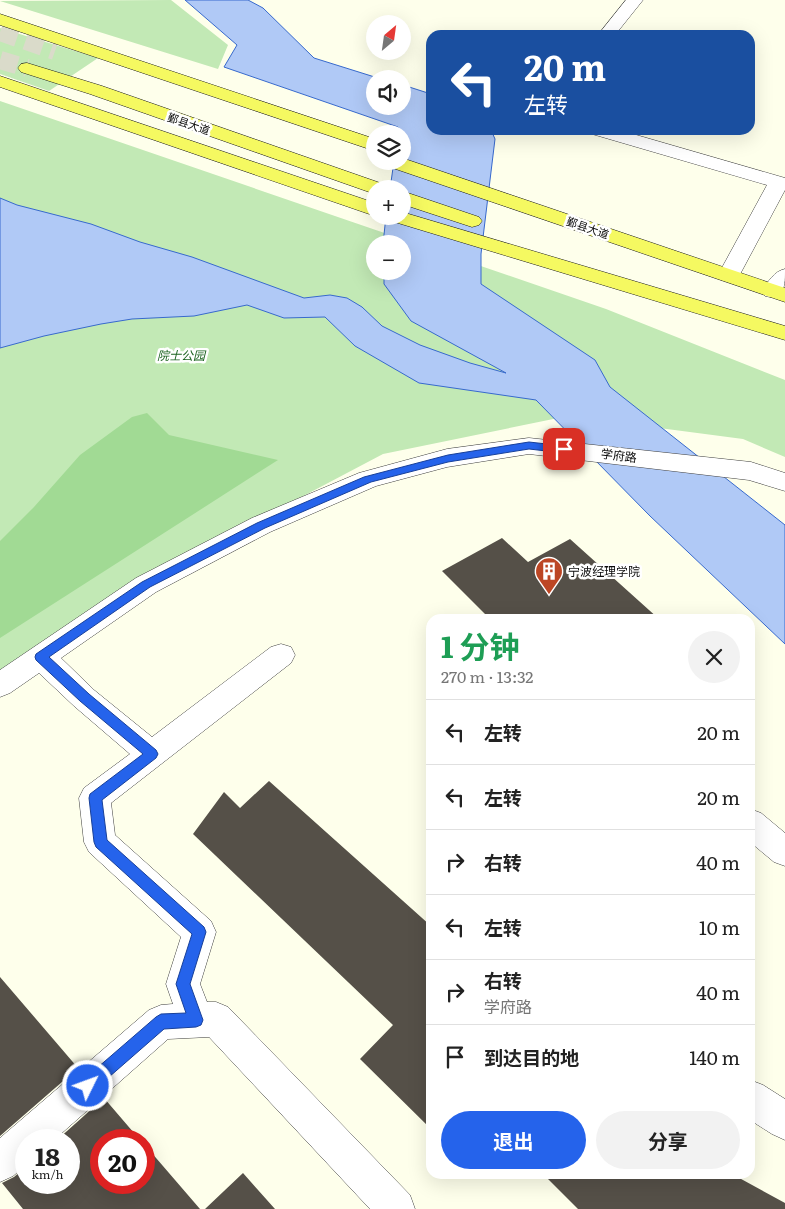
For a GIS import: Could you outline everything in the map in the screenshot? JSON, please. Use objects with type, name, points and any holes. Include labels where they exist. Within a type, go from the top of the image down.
[{"type":"main road","points":[[0,19],[366,142]]},
{"type":"main road","points":[[55,50],[366,153]]},
{"type":"main road","name":"鄞县大道","points":[[27,68],[96,90],[366,184]]},
{"type":"main road","points":[[0,81],[366,207]]},
{"type":"main road","points":[[411,160],[488,191]]},
{"type":"main road","points":[[411,167],[488,191]]},
{"type":"main road","name":"鄞县大道","points":[[488,191],[729,276],[781,287]]},
{"type":"main road","points":[[411,201],[514,244]]},
{"type":"main road","points":[[411,220],[514,244],[785,332]]},
{"type":"street","points":[[610,30],[636,0]]},
{"type":"street","points":[[616,135],[781,183],[729,276]]},
{"type":"street","name":"学府路","points":[[0,684],[146,584],[261,525],[368,479],[448,458],[529,446],[751,471],[785,482]]},
{"type":"street","points":[[196,1020],[183,984],[199,932],[100,842],[95,798],[281,655]]},
{"type":"street","points":[[40,657],[84,698],[152,754]]},
{"type":"street","points":[[755,827],[785,852]]},
{"type":"street","points":[[0,1163],[161,1022],[216,1019],[396,1209]]},
{"type":"street","points":[[755,1101],[785,1121]]},
{"type":"green space","points":[[171,0],[228,45],[218,69],[0,1]]},
{"type":"green space","points":[[0,28],[98,58],[49,91],[0,74]]},
{"type":"green space","name":"院士公园","points":[[0,101],[390,235],[366,235],[366,280],[411,280],[411,242],[606,309],[785,380],[785,457],[743,439],[568,416],[383,454],[129,588],[0,674]]},
{"type":"green space","points":[[147,413],[169,435],[278,460],[0,638],[0,541],[34,507],[80,455],[132,417]]},
{"type":"water","points":[[185,0],[248,0],[263,8],[314,58],[366,74],[366,115],[411,115],[411,88],[426,92],[426,135],[493,135],[495,139],[481,254],[481,284],[595,360],[610,387],[785,525],[785,644],[650,516],[536,400],[419,383],[355,346],[325,317],[284,318],[247,305],[194,316],[132,319],[101,324],[44,336],[0,348],[0,198],[17,205],[91,224],[140,242],[192,257],[304,298],[330,295],[347,298],[362,307],[382,326],[420,345],[470,363],[506,373],[411,321],[384,284],[384,280],[411,280],[411,235],[384,235],[385,225],[411,225],[411,180],[391,180],[393,170],[411,170],[411,125],[392,125],[224,67],[237,45]]},
{"type":"building","name":"宁波经理学院","points":[[502,538],[528,562],[570,539],[653,614],[485,614],[442,571]]},
{"type":"building","points":[[269,781],[426,922],[426,1124],[360,1059],[393,1025],[193,834],[224,792],[240,808]]},
{"type":"building","points":[[0,977],[78,1068],[0,1136]]},
{"type":"building","points":[[104,1098],[131,1129],[90,1129],[90,1194],[155,1194],[155,1157],[200,1209],[23,1209],[2,1183],[15,1176],[15,1194],[80,1194],[80,1129],[69,1129]]},
{"type":"building","points":[[243,1173],[275,1209],[205,1209]]},
{"type":"building","points":[[548,1179],[741,1179],[785,1203],[785,1209],[578,1209]]},
{"type":"tunnel","points":[[0,32],[55,51]]},
{"type":"tunnel","points":[[0,60],[27,68]]},
{"type":"place","name":"宁波经理学院","points":[[549,595]]},
{"type":"route","points":[[88,1086],[161,1022],[196,1020],[183,984],[199,932],[100,842],[95,798],[152,754],[84,698],[40,657],[146,584],[261,525],[368,479],[448,458],[497,450],[529,446],[564,449]]}]
